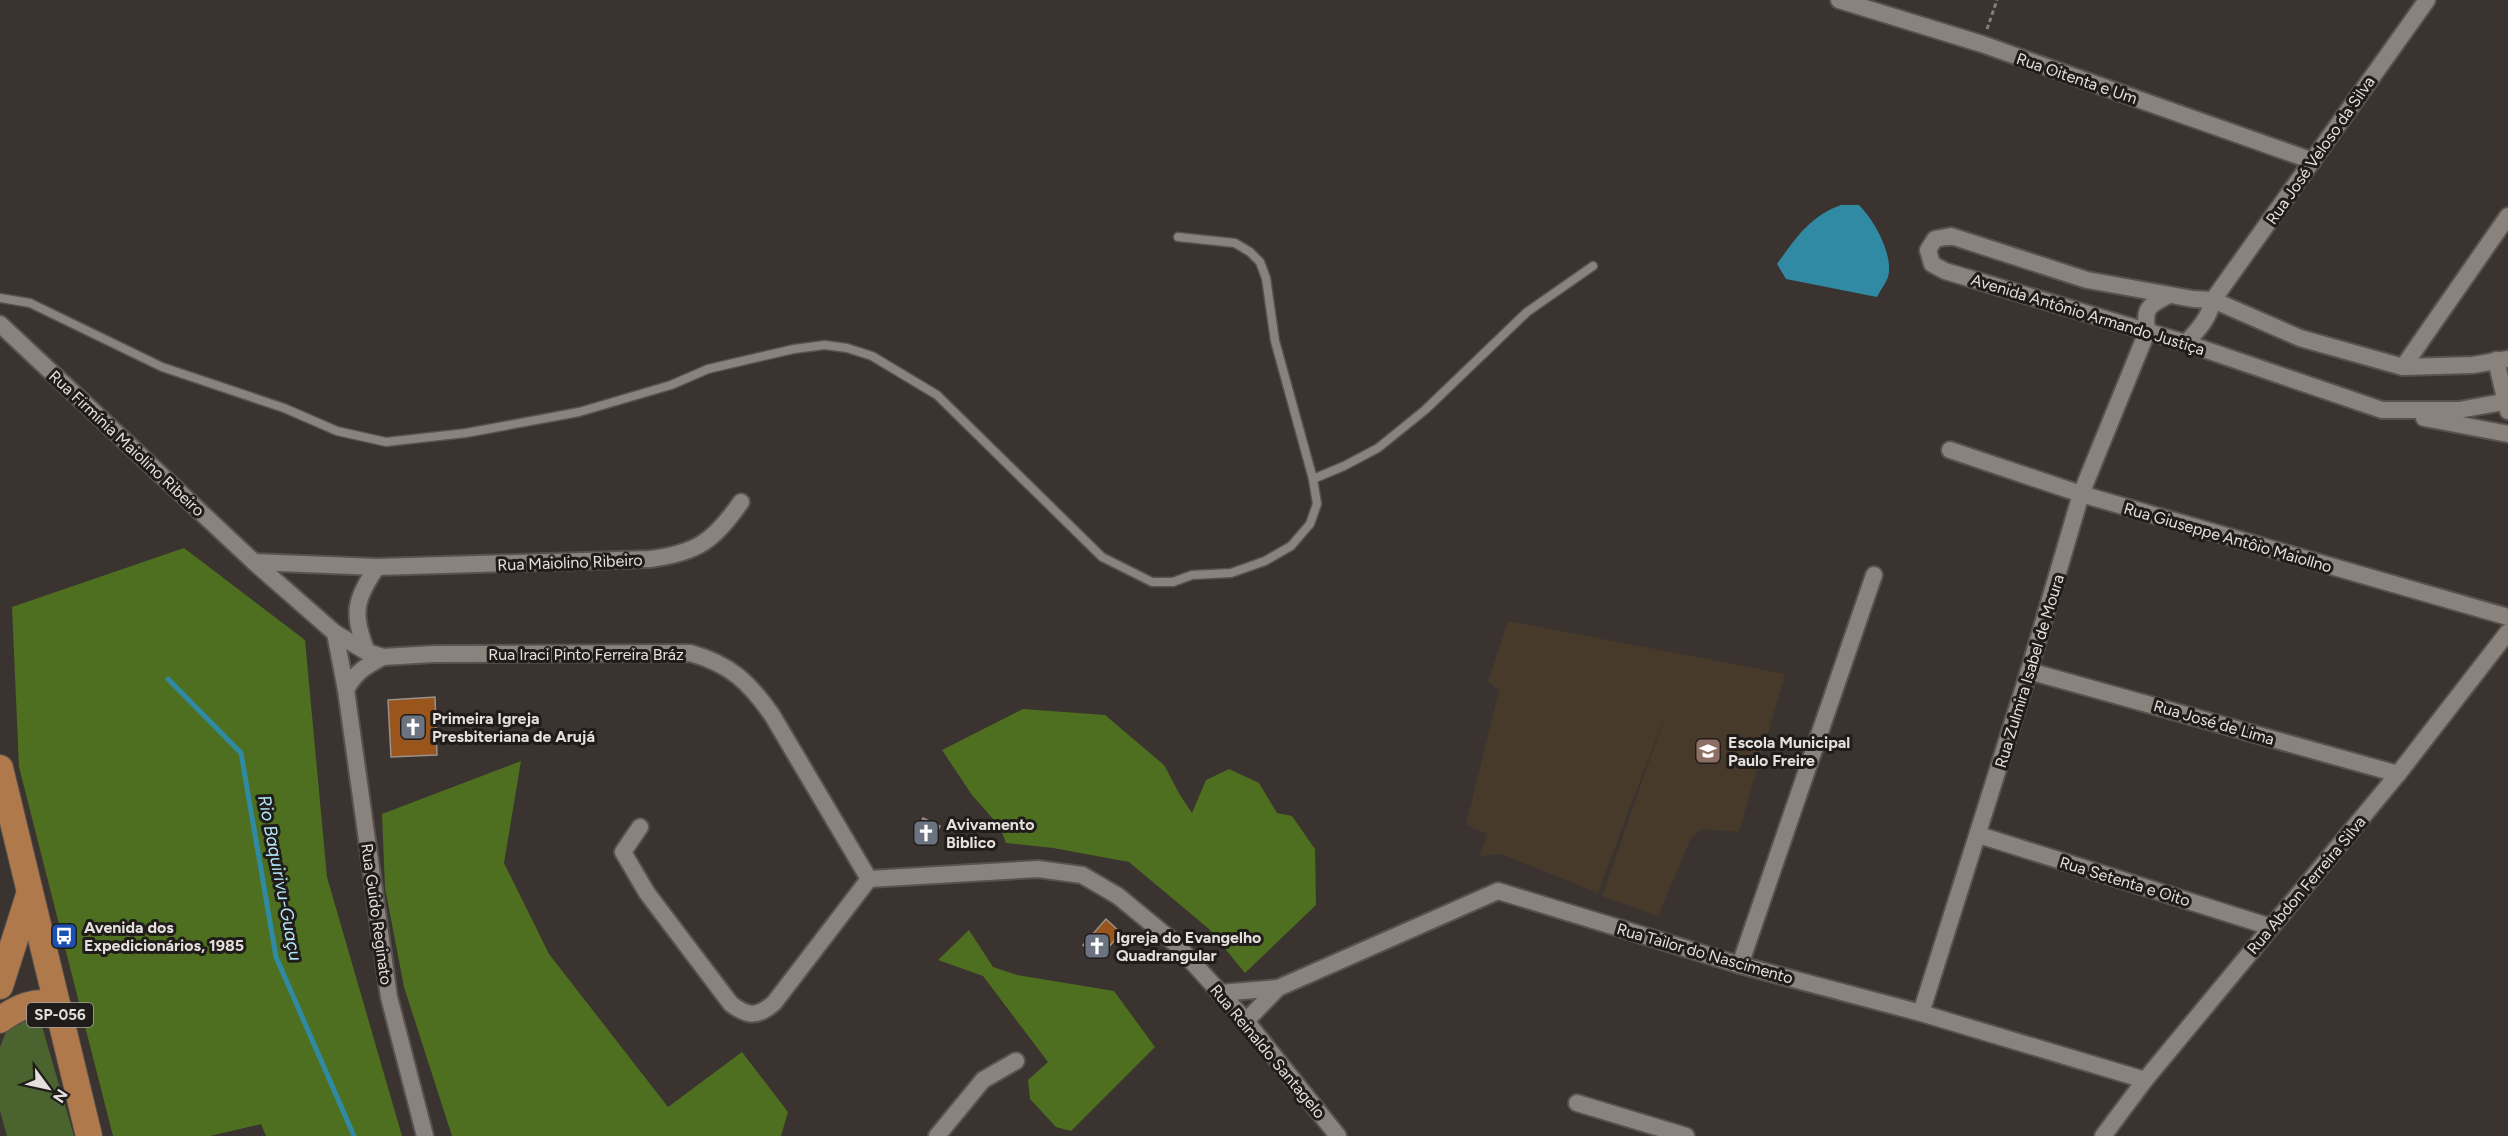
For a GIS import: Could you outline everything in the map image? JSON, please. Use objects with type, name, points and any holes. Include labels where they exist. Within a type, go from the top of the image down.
[{"type":"main road","name":"SP-056","points":[[0,768],[89,1136]]},
{"type":"main road","points":[[0,986],[29,894]]},
{"type":"main road","points":[[0,1020],[15,1009],[34,1003],[48,1002],[57,1005]]},
{"type":"street","name":"Rua Oitenta e Um","points":[[1839,0],[1982,44],[2313,161]]},
{"type":"street","name":"Rua José Veloso da Silva","points":[[2186,342],[2210,314],[2213,300],[2313,161],[2422,1]]},
{"type":"street","points":[[2403,367],[2508,216]]},
{"type":"street","name":"Avenida Antônio Armando Justiça","points":[[2169,295],[2088,280],[1951,236],[1942,236],[1930,243],[1928,250],[1930,259],[1936,268],[2186,342],[2382,410],[2459,410],[2508,405]]},
{"type":"street","points":[[2147,332],[2145,315],[2150,305],[2169,295],[2213,300],[2300,338],[2403,367],[2473,365],[2502,359],[2508,405]]},
{"type":"street","name":"Rua Firmínia Maiolino Ribeiro","points":[[0,324],[254,562]]},
{"type":"street","name":"Rua Zulmira Isabel de Moura","points":[[1921,1013],[1979,835],[2081,494],[2147,332]]},
{"type":"street","points":[[2382,410],[2508,434]]},
{"type":"street","name":"Rua Giuseppe Antôio Maiollno","points":[[1950,450],[2081,494],[2508,617]]},
{"type":"street","name":"Rua Maiolino Ribeiro","points":[[254,562],[377,567],[650,559],[680,555],[699,546],[728,520],[741,502]]},
{"type":"street","points":[[254,562],[335,633],[375,655]]},
{"type":"street","points":[[375,655],[355,616],[365,584],[377,567]]},
{"type":"street","points":[[1740,965],[1874,575]]},
{"type":"street","name":"Rua Abdon Ferreira Silva","points":[[2103,1136],[2145,1080],[2398,774],[2508,632]]},
{"type":"street","name":"Rua Guido Reginato","points":[[335,633],[346,690],[389,997],[425,1136]]},
{"type":"street","name":"Rua Iraci Pinto Ferreira Bráz","points":[[375,655],[690,653],[713,659],[734,672],[760,698],[869,879]]},
{"type":"street","points":[[346,690],[352,676],[375,655]]},
{"type":"street","name":"Rua José de Lima","points":[[2029,671],[2398,774]]},
{"type":"street","points":[[640,827],[623,852],[647,893],[731,1004],[755,1016],[774,1003],[869,879]]},
{"type":"street","name":"Rua Setenta e Oito","points":[[1979,835],[2271,927]]},
{"type":"street","name":"Rua Reinaldo Santagelo","points":[[869,879],[1038,869],[1082,875],[1118,896],[1175,943],[1246,1021],[1338,1136]]},
{"type":"street","name":"Rua Tailor do Nascimento","points":[[1220,993],[1278,988],[1498,891],[1740,965],[1921,1013],[2145,1080]]},
{"type":"street","name":"Rua Tailor do Nascimento","points":[[1246,1021],[1278,988]]},
{"type":"street","points":[[937,1136],[983,1080],[1016,1061]]},
{"type":"street","points":[[1577,1103],[1686,1136]]},
{"type":"lane","points":[[0,298],[30,303],[162,367],[284,408],[337,430],[386,442],[466,433],[579,412],[671,385],[708,369],[795,349],[825,345],[847,348],[872,356],[937,395],[1102,557],[1152,582],[1173,582],[1192,575],[1231,573],[1264,561],[1291,546],[1310,524],[1317,504],[1313,479],[1275,341],[1266,278],[1260,262],[1236,243],[1178,237]]},
{"type":"lane","points":[[1313,479],[1378,448],[1425,410],[1527,312],[1593,266]]},
{"type":"path","points":[[1982,44],[1997,0]]},
{"type":"shaded area","points":[[1508,621],[1785,674],[1739,832],[1702,829],[1691,838],[1658,916],[1602,896],[1670,701],[1598,893],[1501,854],[1480,856],[1487,834],[1466,825],[1499,691],[1488,682]]},
{"type":"green space","points":[[184,548],[305,640],[327,877],[402,1136],[266,1136],[261,1124],[210,1136],[113,1136],[19,767],[12,607]]},
{"type":"green space","points":[[1023,709],[1105,715],[1164,765],[1192,813],[1206,780],[1229,769],[1259,783],[1277,813],[1292,816],[1315,849],[1316,905],[1245,973],[1209,929],[1129,862],[1053,848],[1006,843],[1000,827],[972,795],[942,750]]},
{"type":"green space","points":[[521,761],[504,863],[549,954],[668,1107],[742,1052],[788,1112],[781,1136],[452,1136],[404,987],[385,888],[382,814]]},
{"type":"green space","points":[[969,930],[993,967],[1017,975],[1114,991],[1155,1047],[1071,1131],[1056,1127],[1030,1099],[1028,1080],[1048,1062],[983,976],[938,960]]},
{"type":"green space","points":[[25,1021],[41,1023],[74,1136],[7,1136],[0,1111],[0,1047],[6,1032]]},
{"type":"water","points":[[1841,205],[1859,205],[1871,219],[1881,238],[1889,268],[1888,277],[1877,297],[1786,279],[1777,264],[1797,237],[1812,222],[1820,215]]},
{"type":"building","name":"Primeira Igreja Presbiteriana de Arujá","points":[[435,697],[437,755],[391,757],[388,700]]},
{"type":"building","name":"Avivamento Biblico","points":[[923,818],[940,826],[930,845],[923,840],[914,840]]},
{"type":"building","name":"Igreja do Evangelho Quadrangular","points":[[1106,919],[1121,933],[1100,957],[1083,945]]},
{"type":"waterway","name":"Rio Baquirivu-Guaçu","points":[[168,679],[241,753],[276,957],[354,1136]]},
{"type":"place","name":"Primeira Igreja Presbiteriana de Arujá","points":[[413,727]]},
{"type":"place","name":"Escola Municipal Paulo Freire","points":[[1708,751]]},
{"type":"place","name":"Avivamento Biblico","points":[[926,833]]},
{"type":"place","name":"Avenida dos Expedicionários, 1985","points":[[64,936]]},
{"type":"place","name":"Igreja do Evangelho Quadrangular","points":[[1097,946]]}]
